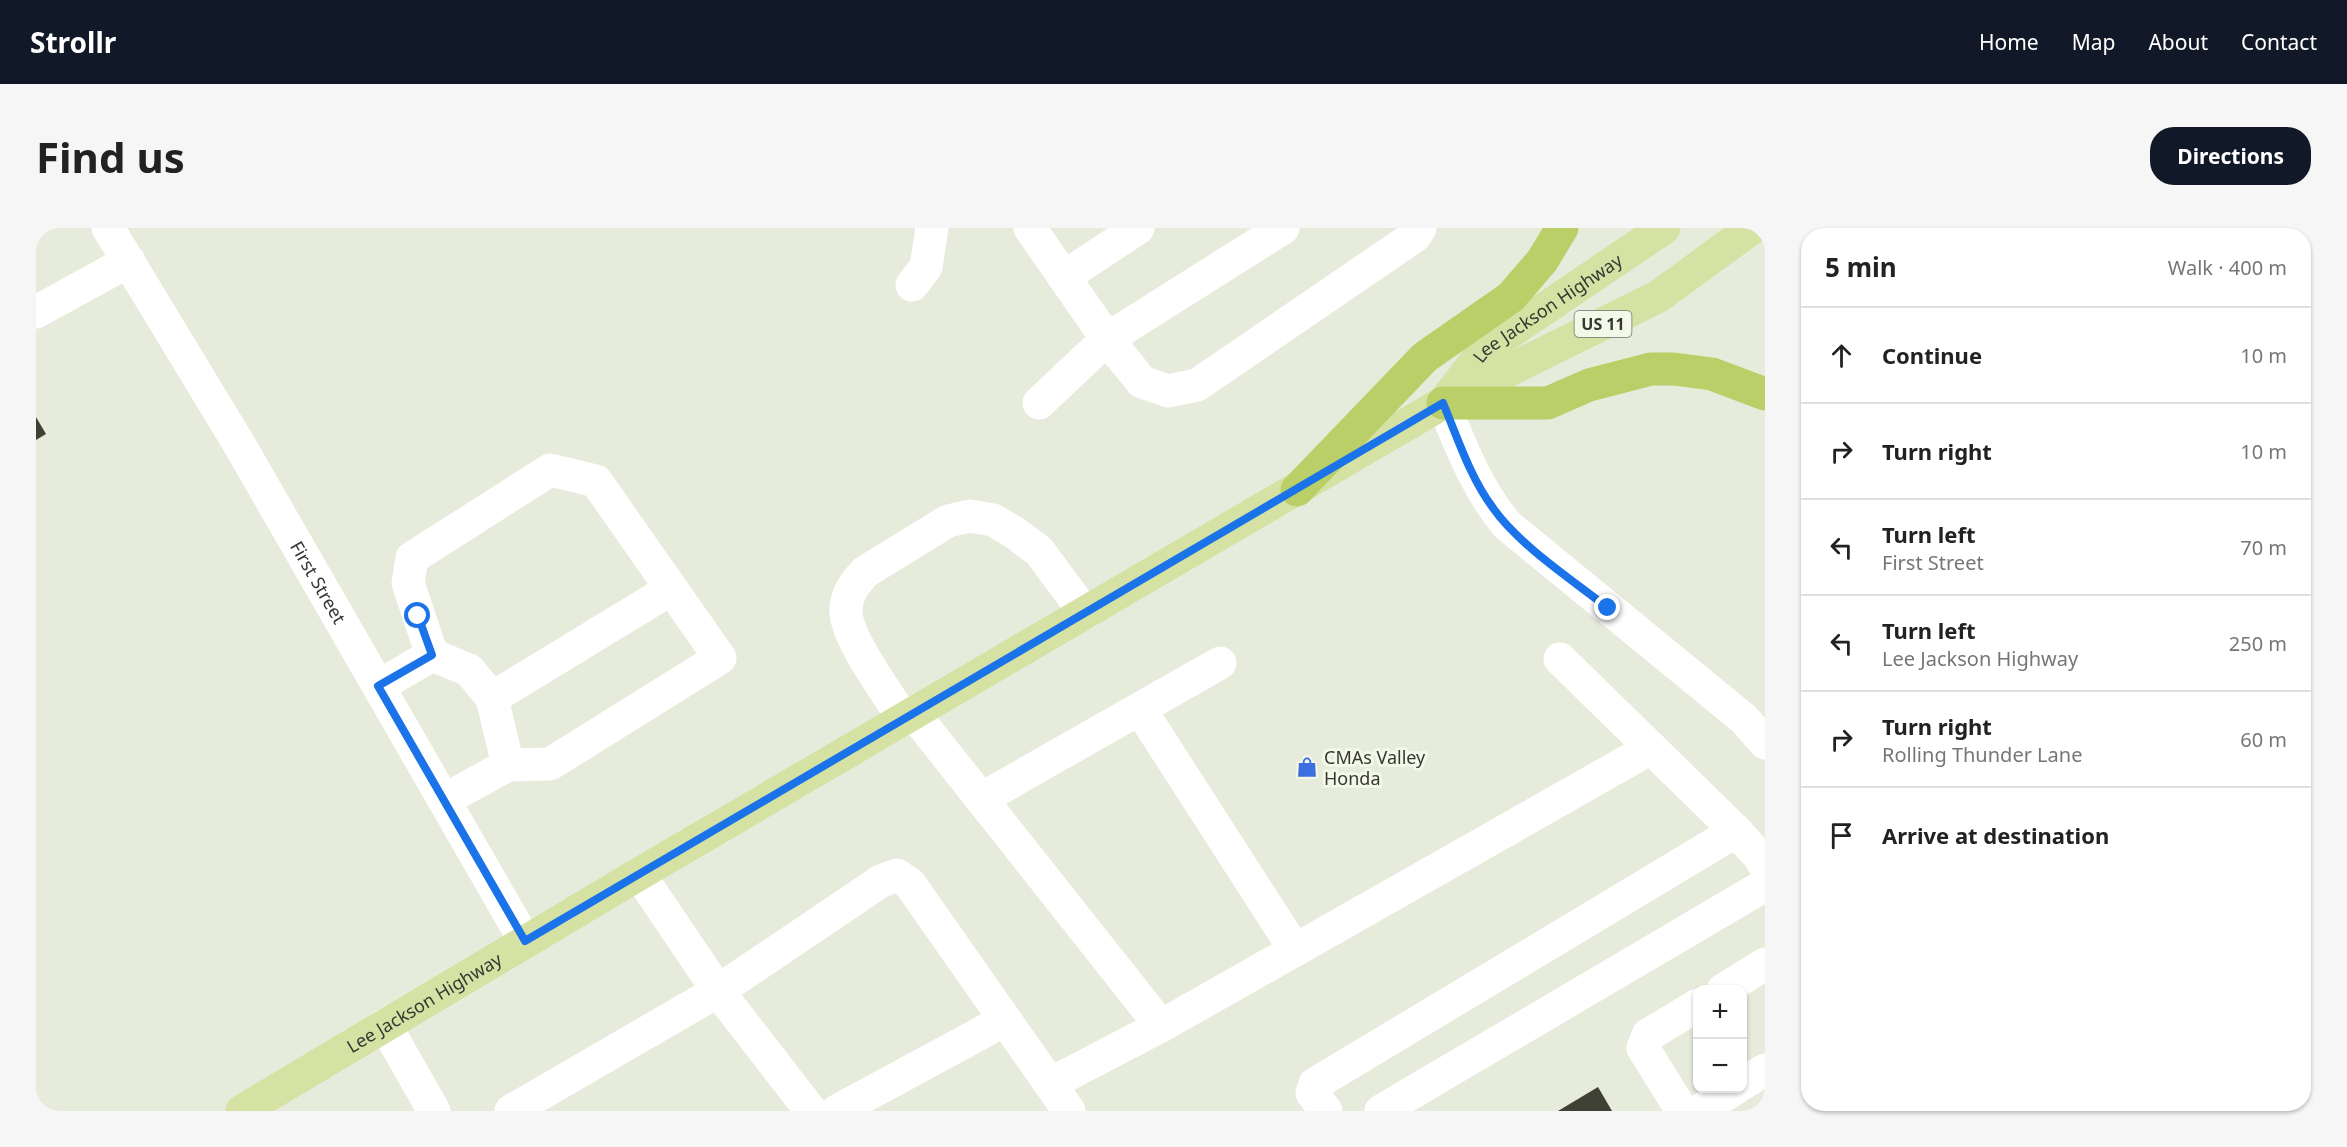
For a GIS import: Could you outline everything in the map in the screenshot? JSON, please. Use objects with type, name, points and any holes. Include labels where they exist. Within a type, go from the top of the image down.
[{"type":"highway","points":[[1297,490],[1425,357],[1511,297],[1542,261],[1562,228]]},
{"type":"highway","points":[[1443,403],[1548,403],[1589,385],[1652,369],[1674,369],[1712,374],[1765,394]]},
{"type":"main road","name":"Lee Jackson Highway","points":[[1443,403],[1485,349],[1664,228]]},
{"type":"main road","name":"Lee Jackson Highway","points":[[242,1111],[525,941],[1443,403],[1659,296],[1752,228]]},
{"type":"street","name":"First Street","points":[[108,228],[239,444],[525,941]]},
{"type":"street","points":[[912,285],[926,267],[932,228]]},
{"type":"street","points":[[1030,228],[1107,339],[1142,382],[1168,392],[1197,385],[1415,236],[1420,228]]},
{"type":"street","points":[[1064,277],[1138,228]]},
{"type":"street","points":[[1039,403],[1107,339],[1284,228]]},
{"type":"street","points":[[36,312],[129,261]]},
{"type":"street","points":[[1443,403],[1470,470],[1492,507],[1507,525],[1744,719],[1765,743]]},
{"type":"street","points":[[444,800],[508,765],[550,764],[720,658],[596,481],[550,470],[412,558],[408,583],[432,655],[469,670],[492,698],[508,765]]},
{"type":"street","points":[[1085,613],[1039,551],[993,520],[970,516],[948,521],[865,572],[855,583],[848,596],[846,614],[852,632],[909,717],[981,799],[1161,1026]]},
{"type":"street","points":[[492,698],[671,589]]},
{"type":"street","points":[[378,686],[432,655]]},
{"type":"street","points":[[1381,1111],[1764,865],[1737,831],[1560,659]]},
{"type":"street","points":[[981,799],[1220,663]]},
{"type":"street","points":[[1140,709],[1295,950]]},
{"type":"street","points":[[1050,1084],[1161,1026],[1652,748]]},
{"type":"street","points":[[1326,1111],[1312,1093],[1315,1084],[1737,831]]},
{"type":"street","points":[[639,874],[718,991],[811,1111]]},
{"type":"street","points":[[511,1111],[718,991],[881,881],[897,875],[910,884],[1069,1111]]},
{"type":"street","points":[[1731,985],[1765,964]]},
{"type":"street","points":[[1682,1111],[1643,1048],[1648,1035],[1693,1008]]},
{"type":"street","points":[[837,1111],[1005,1020]]},
{"type":"street","points":[[385,1025],[434,1111]]},
{"type":"street","points":[[1747,1081],[1765,1070]]},
{"type":"street","points":[[1700,1111],[1729,1093]]},
{"type":"building","points":[[36,417],[46,434],[36,440]]},
{"type":"building","points":[[1598,1087],[1612,1111],[1558,1111]]},
{"type":"place","name":"CMAs Valley Honda","points":[[1307,767]]},
{"type":"route","points":[[418,616],[432,655],[378,686],[525,941],[1443,403],[1470,470],[1492,507],[1507,525],[1529,545],[1608,608]]}]
